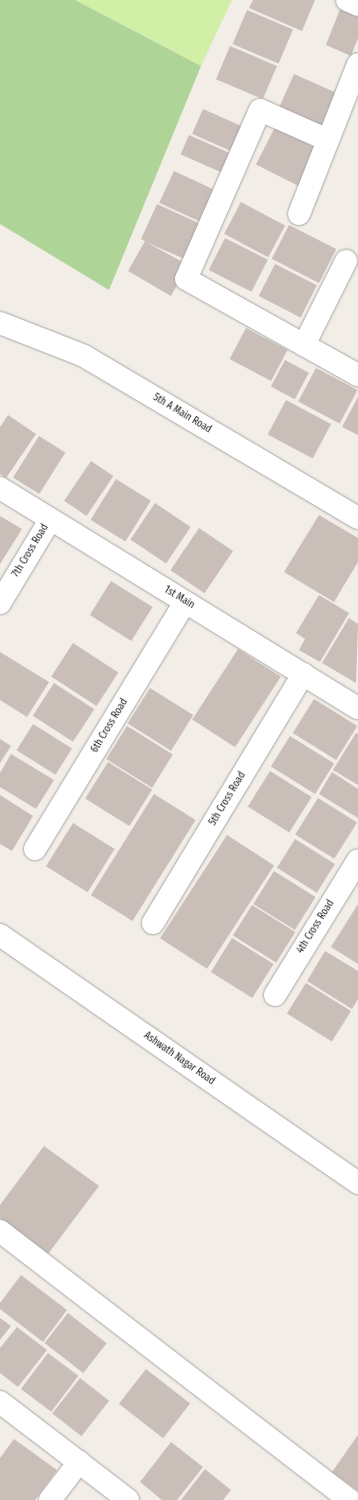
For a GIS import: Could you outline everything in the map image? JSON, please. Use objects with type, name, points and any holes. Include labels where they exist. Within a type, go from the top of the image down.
[{"type":"street","points":[[347,0],[358,5]]},
{"type":"street","points":[[299,214],[358,64]]},
{"type":"street","points":[[328,140],[260,110],[186,279],[358,375]]},
{"type":"street","points":[[304,345],[346,261]]},
{"type":"street","name":"5th A Main Road","points":[[0,323],[84,356],[358,518]]},
{"type":"street","name":"1st Main","points":[[0,488],[358,708]]},
{"type":"street","name":"7th Cross Road","points":[[0,603],[50,520]]},
{"type":"street","name":"6th Cross Road","points":[[35,849],[185,602]]},
{"type":"street","name":"5th Cross Road","points":[[153,923],[303,674]]},
{"type":"street","name":"4th Cross Road","points":[[275,994],[358,860]]},
{"type":"street","name":"Ashwath Nagar Road","points":[[0,935],[358,1183]]},
{"type":"street","points":[[0,1231],[348,1500]]},
{"type":"street","points":[[0,1402],[128,1500]]},
{"type":"street","points":[[50,1500],[79,1462]]},
{"type":"green space","points":[[0,0],[75,0],[201,66],[109,290],[0,224]]},
{"type":"green space","points":[[75,0],[232,0],[201,66]]},
{"type":"building","points":[[253,0],[315,0],[302,31],[249,8]]},
{"type":"building","points":[[340,9],[358,16],[358,38],[351,56],[326,45]]},
{"type":"building","points":[[247,10],[293,30],[279,64],[233,44]]},
{"type":"building","points":[[230,46],[277,66],[263,99],[216,79]]},
{"type":"building","points":[[294,74],[341,95],[326,128],[279,107]]},
{"type":"building","points":[[203,109],[247,129],[236,153],[192,134]]},
{"type":"building","points":[[275,127],[320,150],[301,188],[256,164]]},
{"type":"building","points":[[189,135],[236,156],[227,175],[180,154]]},
{"type":"building","points":[[174,171],[220,193],[205,224],[159,203]]},
{"type":"building","points":[[241,202],[285,225],[268,257],[224,234]]},
{"type":"building","points":[[157,204],[205,226],[189,261],[146,242],[188,265],[171,296],[128,271],[145,241],[141,239]]},
{"type":"building","points":[[289,225],[336,249],[319,283],[272,259]]},
{"type":"building","points":[[225,238],[268,260],[251,292],[209,270]]},
{"type":"building","points":[[275,264],[317,285],[301,317],[259,296]]},
{"type":"building","points":[[246,328],[287,350],[271,381],[230,359]]},
{"type":"building","points":[[285,360],[309,373],[295,399],[271,386]]},
{"type":"building","points":[[316,368],[357,390],[340,424],[298,402]]},
{"type":"building","points":[[358,397],[358,435],[342,427]]},
{"type":"building","points":[[286,400],[331,424],[313,458],[268,434]]},
{"type":"building","points":[[8,415],[36,434],[6,478],[0,474],[0,427]]},
{"type":"building","points":[[39,436],[65,452],[39,494],[13,478]]},
{"type":"building","points":[[91,461],[113,476],[87,516],[64,501]]},
{"type":"building","points":[[116,479],[151,501],[125,541],[91,520]]},
{"type":"building","points":[[155,503],[191,527],[166,564],[130,539]]},
{"type":"building","points":[[319,515],[358,538],[358,562],[334,602],[284,572]]},
{"type":"building","points":[[0,516],[22,529],[0,564]]},
{"type":"building","points":[[199,528],[233,551],[204,593],[170,570]]},
{"type":"building","points":[[111,581],[153,607],[131,641],[90,615]]},
{"type":"building","points":[[319,595],[349,613],[320,662],[299,650],[305,639],[296,633]]},
{"type":"building","points":[[349,618],[358,624],[356,683],[322,663]]},
{"type":"building","points":[[73,643],[118,672],[97,706],[51,677]]},
{"type":"building","points":[[238,649],[281,677],[235,747],[192,719]]},
{"type":"building","points":[[0,652],[49,682],[27,717],[0,700]]},
{"type":"building","points":[[54,683],[94,709],[73,742],[33,716]]},
{"type":"building","points":[[150,688],[193,715],[171,751],[128,724]]},
{"type":"building","points":[[314,699],[357,726],[336,760],[293,733]]},
{"type":"building","points":[[33,724],[72,748],[56,775],[17,750]]},
{"type":"building","points":[[127,726],[173,755],[152,788],[106,759]]},
{"type":"building","points":[[356,733],[358,734],[358,785],[333,770]]},
{"type":"building","points":[[290,736],[334,764],[315,794],[271,767]]},
{"type":"building","points":[[0,739],[11,746],[0,763]]},
{"type":"building","points":[[11,754],[54,780],[36,809],[0,787],[0,773]]},
{"type":"building","points":[[108,762],[152,790],[129,826],[85,798]]},
{"type":"building","points":[[270,771],[312,797],[289,833],[248,807]]},
{"type":"building","points":[[332,772],[358,789],[358,818],[319,794]]},
{"type":"building","points":[[154,794],[196,820],[132,921],[91,895]]},
{"type":"building","points":[[0,795],[33,816],[12,851],[0,844]]},
{"type":"building","points":[[318,798],[357,822],[334,859],[295,834]]},
{"type":"building","points":[[73,823],[115,849],[88,892],[46,866]]},
{"type":"building","points":[[227,835],[274,865],[207,969],[160,938]]},
{"type":"building","points":[[295,839],[335,864],[317,893],[277,868]]},
{"type":"building","points":[[274,871],[316,897],[295,930],[253,904]]},
{"type":"building","points":[[358,904],[358,964],[331,947]]},
{"type":"building","points":[[252,905],[295,932],[276,963],[233,936]]},
{"type":"building","points":[[232,938],[274,964],[252,998],[211,972]]},
{"type":"building","points":[[325,951],[358,971],[358,999],[352,1009],[307,981]]},
{"type":"building","points":[[306,983],[351,1011],[332,1042],[287,1014]]},
{"type":"building","points":[[44,1146],[99,1186],[48,1254],[0,1218],[0,1205]]},
{"type":"building","points":[[21,1275],[67,1310],[43,1342],[0,1309],[0,1303]]},
{"type":"building","points":[[68,1313],[107,1343],[83,1373],[45,1343]]},
{"type":"building","points":[[0,1318],[11,1326],[0,1340]]},
{"type":"building","points":[[17,1327],[47,1350],[18,1387],[0,1373],[0,1348]]},
{"type":"building","points":[[48,1353],[78,1376],[51,1412],[21,1389]]},
{"type":"building","points":[[146,1369],[190,1403],[163,1438],[119,1404]]},
{"type":"building","points":[[80,1378],[109,1401],[81,1436],[52,1413]]},
{"type":"building","points":[[358,1435],[358,1491],[332,1472]]},
{"type":"building","points":[[14,1439],[57,1470],[35,1500],[0,1500],[0,1458]]},
{"type":"building","points":[[171,1442],[203,1467],[177,1500],[162,1500],[140,1482]]},
{"type":"building","points":[[205,1469],[231,1490],[223,1500],[181,1500]]}]
